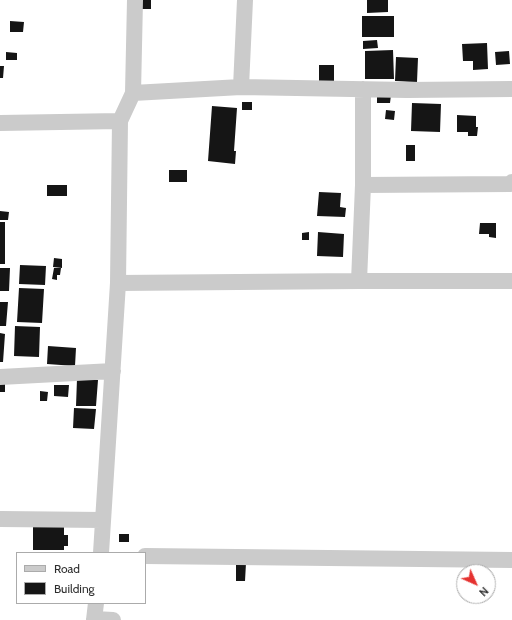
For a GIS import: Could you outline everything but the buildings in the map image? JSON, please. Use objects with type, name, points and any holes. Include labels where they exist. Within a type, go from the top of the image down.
[{"type":"street","points":[[101,552],[118,283],[120,121],[133,93],[135,0]]},
{"type":"street","points":[[241,87],[245,0]]},
{"type":"street","points":[[133,93],[241,87],[406,90],[512,89]]},
{"type":"street","points":[[360,281],[363,185],[363,89]]},
{"type":"street","points":[[0,123],[120,121]]},
{"type":"street","points":[[363,185],[510,184],[512,182]]},
{"type":"street","points":[[118,283],[512,281]]},
{"type":"street","points":[[0,377],[113,372]]},
{"type":"street","points":[[0,519],[103,520]]},
{"type":"street","points":[[146,556],[512,560]]},
{"type":"street","points":[[96,604],[94,620],[113,620]]}]
